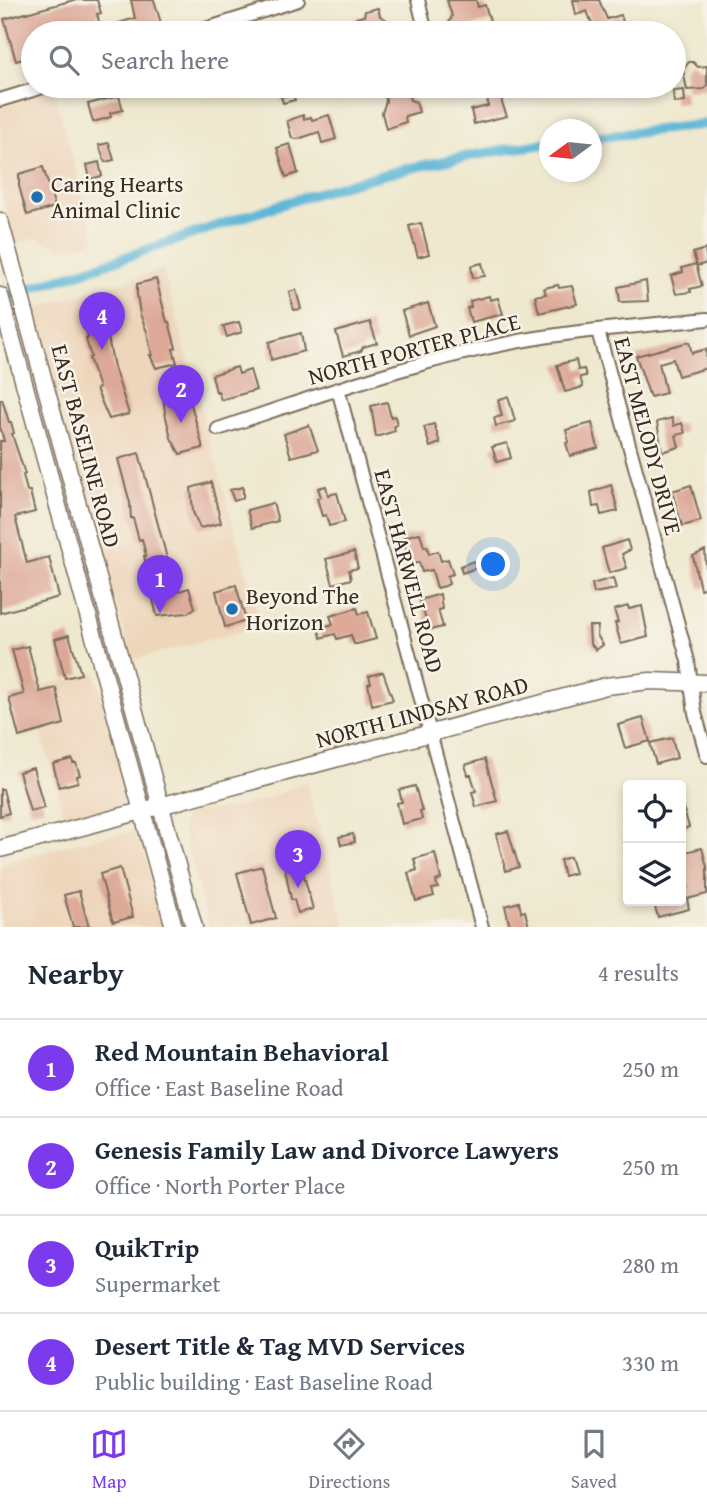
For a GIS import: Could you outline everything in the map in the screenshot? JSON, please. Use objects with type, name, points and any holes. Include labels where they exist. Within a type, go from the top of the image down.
[{"type":"main road","name":"EAST BASELINE ROAD","points":[[0,221],[152,809],[174,927]]},
{"type":"main road","name":"EAST BASELINE ROAD","points":[[0,296],[152,809],[194,927]]},
{"type":"main road","name":"NORTH LINDSAY ROAD","points":[[0,849],[606,686],[650,681],[699,682]]},
{"type":"street","points":[[231,21],[298,0]]},
{"type":"street","points":[[418,0],[423,21]]},
{"type":"street","points":[[0,100],[21,94]]},
{"type":"street","name":"NORTH PORTER PLACE","points":[[219,429],[338,389],[457,355],[537,338],[707,319]]},
{"type":"street","name":"EAST MELODY DRIVE","points":[[598,331],[699,682],[695,713],[707,756]]},
{"type":"street","name":"EAST HARWELL ROAD","points":[[338,389],[482,927]]},
{"type":"shaded area","points":[[25,98],[56,98],[96,240],[67,250],[36,238],[15,244],[0,187],[0,107]]},
{"type":"shaded area","points":[[163,269],[261,626],[132,660],[33,309]]},
{"type":"shaded area","points":[[95,672],[128,797],[120,805],[65,819],[30,690]]},
{"type":"shaded area","points":[[306,782],[346,927],[209,927],[181,826],[185,817],[196,812],[238,807],[267,799]]},
{"type":"shaded area","points":[[133,831],[141,840],[165,927],[0,927],[0,865],[71,844]]},
{"type":"building","points":[[74,0],[97,0],[101,13],[97,14],[99,21],[21,21],[21,60],[16,61],[4,19]]},
{"type":"building","points":[[131,0],[154,0],[160,21],[125,21],[135,18]]},
{"type":"building","points":[[447,0],[476,0],[478,7],[485,5],[490,21],[450,21],[452,16]]},
{"type":"building","points":[[573,0],[599,0],[607,19],[621,15],[623,21],[591,21],[587,11],[576,15]]},
{"type":"building","points":[[378,8],[380,16],[388,21],[357,21],[356,18],[364,16],[365,11]]},
{"type":"building","points":[[693,62],[698,67],[707,66],[707,86],[704,89],[687,90],[686,66]]},
{"type":"building","points":[[120,98],[123,110],[93,122],[88,104]]},
{"type":"building","points":[[282,98],[295,100],[283,103]]},
{"type":"building","points":[[386,98],[409,98],[416,102],[419,112],[405,116],[406,122],[386,129],[382,113]]},
{"type":"building","points":[[488,98],[502,98],[507,116],[474,124],[471,110],[488,106]]},
{"type":"building","points":[[674,98],[685,98],[685,102],[674,103]]},
{"type":"building","points":[[303,115],[304,119],[311,117],[312,120],[329,115],[336,139],[322,143],[319,132],[298,139],[292,138],[287,121]]},
{"type":"building","points":[[109,143],[114,160],[105,162],[99,145]]},
{"type":"building","points":[[290,144],[298,173],[286,177],[277,148]]},
{"type":"building","points":[[99,162],[102,176],[90,179],[87,165]]},
{"type":"building","name":"Caring Hearts Animal Clinic","points":[[43,167],[55,207],[27,215],[19,186],[19,174]]},
{"type":"building","points":[[421,223],[429,254],[418,257],[409,226]]},
{"type":"building","points":[[705,249],[707,263],[697,266],[693,253]]},
{"type":"building","points":[[482,263],[485,276],[473,278],[471,266]]},
{"type":"building","points":[[696,264],[702,286],[690,289],[691,292],[676,294],[671,276],[683,272],[682,268]]},
{"type":"building","points":[[156,279],[176,348],[173,349],[177,363],[156,368],[140,314],[137,284]]},
{"type":"building","points":[[646,281],[648,301],[620,302],[618,287]]},
{"type":"building","points":[[558,285],[559,288],[572,286],[577,304],[539,313],[535,296],[546,294],[544,288]]},
{"type":"building","points":[[296,290],[301,309],[294,310],[289,292]]},
{"type":"building","points":[[489,296],[490,300],[498,298],[503,314],[471,322],[467,308],[471,307],[470,301]]},
{"type":"building","points":[[428,303],[435,326],[409,335],[402,311]]},
{"type":"building","points":[[239,322],[242,332],[227,337],[223,326]]},
{"type":"building","points":[[370,322],[377,343],[343,356],[336,332]]},
{"type":"building","points":[[106,328],[114,367],[129,414],[109,419],[96,389],[99,388],[86,339],[87,333]]},
{"type":"building","points":[[301,333],[304,351],[271,360],[269,342]]},
{"type":"building","points":[[689,342],[692,353],[706,349],[707,368],[678,376],[673,359],[659,363],[666,393],[650,397],[636,356]]},
{"type":"building","points":[[576,360],[578,370],[584,369],[586,376],[580,377],[583,387],[565,392],[557,365]]},
{"type":"building","points":[[237,367],[239,374],[250,370],[256,390],[221,400],[212,375]]},
{"type":"building","points":[[187,389],[203,448],[180,454],[171,438],[163,396]]},
{"type":"building","points":[[508,396],[515,421],[496,426],[494,418],[502,416],[498,400]]},
{"type":"building","points":[[0,399],[11,422],[27,491],[30,491],[35,512],[15,517],[27,563],[49,557],[59,597],[0,613],[0,441],[4,441],[0,427]]},
{"type":"building","points":[[387,402],[391,417],[395,416],[397,425],[394,426],[395,431],[376,437],[371,406]]},
{"type":"building","points":[[672,418],[674,426],[682,423],[685,433],[676,435],[679,447],[662,452],[657,422]]},
{"type":"building","points":[[592,423],[598,448],[570,456],[566,430]]},
{"type":"building","points":[[434,424],[440,443],[430,447],[424,427]]},
{"type":"building","points":[[309,425],[318,450],[291,457],[284,434]]},
{"type":"building","points":[[507,443],[511,458],[497,462],[492,447]]},
{"type":"building","points":[[139,453],[176,592],[189,588],[195,608],[187,613],[157,616],[142,539],[139,540],[131,518],[130,503],[118,459]]},
{"type":"building","points":[[211,482],[221,523],[200,528],[193,512],[191,488]]},
{"type":"building","points":[[611,485],[618,511],[601,515],[599,506],[593,507],[591,492]]},
{"type":"building","points":[[691,485],[701,521],[682,526],[672,491]]},
{"type":"building","points":[[326,486],[328,495],[337,493],[345,522],[329,526],[326,515],[322,516],[317,498],[321,497],[318,488]]},
{"type":"building","points":[[243,487],[243,498],[234,501],[230,490]]},
{"type":"building","points":[[273,503],[278,521],[252,528],[247,510]]},
{"type":"building","points":[[420,533],[429,554],[438,551],[441,561],[448,559],[453,574],[447,576],[449,584],[437,588],[432,570],[422,572],[419,562],[411,565],[403,537]]},
{"type":"building","points":[[627,540],[630,550],[622,554],[627,568],[609,573],[602,548]]},
{"type":"building","points":[[705,550],[707,587],[700,589],[693,556]]},
{"type":"building","points":[[354,552],[358,568],[349,570],[351,579],[333,584],[326,559]]},
{"type":"building","points":[[474,561],[476,568],[462,573],[460,566]]},
{"type":"building","points":[[613,578],[616,589],[594,593],[592,584]]},
{"type":"building","name":"Beyond The Horizon","points":[[236,585],[246,621],[225,627],[216,591]]},
{"type":"building","points":[[440,594],[442,609],[438,610],[443,627],[429,630],[420,600]]},
{"type":"building","points":[[628,606],[629,609],[642,606],[648,637],[621,644],[614,610]]},
{"type":"building","points":[[357,608],[359,614],[368,612],[376,639],[354,644],[351,635],[337,639],[335,634],[321,638],[319,628],[333,624],[330,616]]},
{"type":"building","points":[[589,626],[598,626],[597,635],[603,645],[596,650],[590,643]]},
{"type":"building","points":[[69,635],[81,674],[65,678],[55,639]]},
{"type":"building","points":[[28,646],[40,692],[56,688],[64,724],[19,737],[9,698],[24,694],[12,650]]},
{"type":"building","points":[[383,672],[393,700],[372,705],[369,676]]},
{"type":"building","points":[[643,718],[650,741],[625,748],[618,725]]},
{"type":"building","points":[[672,738],[677,758],[656,764],[650,743]]},
{"type":"building","points":[[72,759],[80,775],[77,776],[78,782],[59,787],[53,764]]},
{"type":"building","points":[[485,759],[497,801],[476,807],[472,792],[476,791],[465,765]]},
{"type":"building","points":[[33,768],[44,808],[30,811],[19,772]]},
{"type":"building","points":[[415,786],[422,819],[402,824],[397,803],[402,802],[399,790]]},
{"type":"building","points":[[0,789],[3,789],[9,813],[0,816]]},
{"type":"building","points":[[508,831],[519,867],[506,871],[496,834]]},
{"type":"building","points":[[353,834],[355,842],[341,845],[339,837]]},
{"type":"building","points":[[702,848],[707,867],[707,894],[687,899],[689,909],[658,917],[655,906],[686,906],[686,852]]},
{"type":"building","points":[[435,853],[441,879],[436,881],[438,888],[432,889],[434,896],[416,901],[408,873],[417,870],[414,859]]},
{"type":"building","points":[[298,854],[313,909],[298,913],[294,900],[291,899],[283,859]]},
{"type":"building","points":[[570,857],[575,873],[564,876],[560,860]]},
{"type":"building","points":[[262,866],[276,918],[251,925],[237,873]]},
{"type":"building","points":[[120,868],[133,917],[113,922],[100,874]]},
{"type":"building","points":[[79,891],[89,927],[73,927],[64,895]]},
{"type":"building","points":[[519,902],[521,912],[525,911],[529,927],[510,927],[505,906]]},
{"type":"waterway","points":[[602,137],[707,124]]},
{"type":"waterway","points":[[0,298],[321,192],[385,174],[484,153],[539,145]]},
{"type":"place","name":"Caring Hearts Animal Clinic","points":[[37,197]]},
{"type":"place","name":"Desert Title & Tag MVD Services","points":[[102,350]]},
{"type":"place","name":"Genesis Family Law and Divorce Lawyers","points":[[181,423]]},
{"type":"place","name":"Beyond The Horizon","points":[[232,609]]},
{"type":"place","name":"Red Mountain Behavioral","points":[[160,613]]},
{"type":"place","name":"QuikTrip","points":[[298,888]]}]
